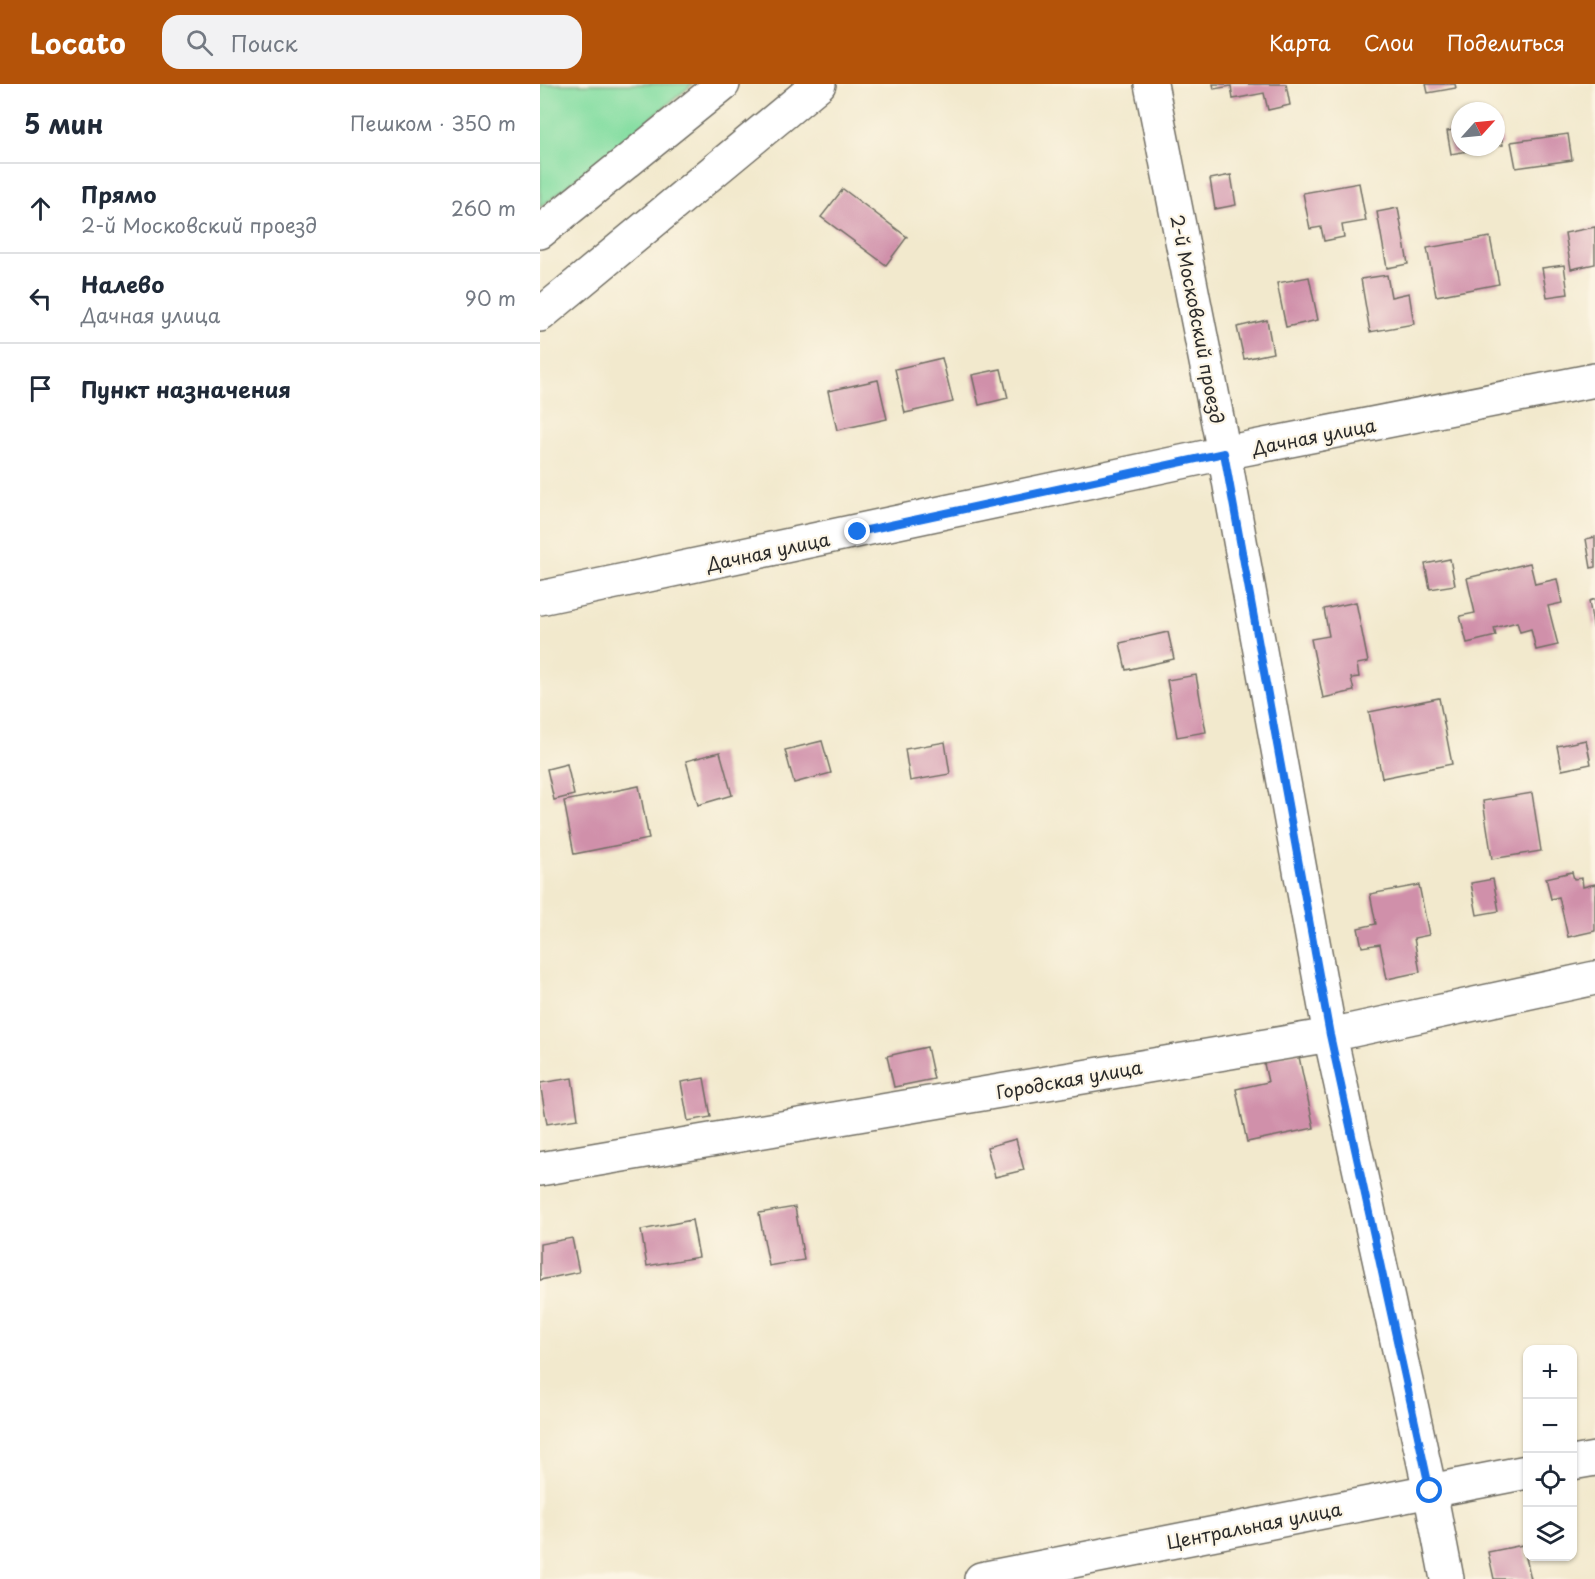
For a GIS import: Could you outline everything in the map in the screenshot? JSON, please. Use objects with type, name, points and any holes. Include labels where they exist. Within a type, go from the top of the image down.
[{"type":"street","points":[[540,232],[723,84]]},
{"type":"street","points":[[540,315],[819,84]]},
{"type":"street","name":"2-й Московский проезд","points":[[1151,84],[1224,453],[1330,1035],[1430,1491],[1447,1579]]},
{"type":"street","name":"Дачная улица","points":[[540,598],[1224,453],[1595,380]]},
{"type":"street","name":"Городская улица","points":[[540,1169],[1330,1035],[1595,978]]},
{"type":"street","points":[[1577,1462],[1595,1459]]},
{"type":"street","name":"Центральная улица","points":[[981,1579],[1523,1473]]},
{"type":"green space","points":[[540,84],[693,84],[540,208]]},
{"type":"building","points":[[1213,84],[1286,84],[1290,105],[1268,110],[1264,93],[1233,99],[1231,86],[1214,89]]},
{"type":"building","points":[[1426,84],[1455,84],[1456,88],[1428,93]]},
{"type":"building","points":[[1451,130],[1451,154],[1447,131]]},
{"type":"building","points":[[1568,134],[1572,160],[1516,168],[1511,142]]},
{"type":"building","points":[[1231,175],[1236,205],[1215,209],[1210,179]]},
{"type":"building","points":[[1359,183],[1366,221],[1342,225],[1344,237],[1324,241],[1321,227],[1310,229],[1303,193]]},
{"type":"building","points":[[843,189],[907,237],[886,265],[821,217]]},
{"type":"building","points":[[1398,208],[1408,264],[1387,268],[1377,212]]},
{"type":"building","points":[[1595,227],[1595,264],[1571,269],[1565,233]]},
{"type":"building","points":[[1490,237],[1499,284],[1436,296],[1427,248]]},
{"type":"building","points":[[1564,265],[1568,294],[1547,297],[1542,268]]},
{"type":"building","points":[[1387,275],[1391,297],[1409,293],[1414,324],[1370,332],[1361,279]]},
{"type":"building","points":[[1309,277],[1318,320],[1286,327],[1277,283]]},
{"type":"building","points":[[1267,320],[1273,353],[1244,359],[1237,327]]},
{"type":"building","points":[[942,358],[953,402],[905,413],[895,369]]},
{"type":"building","points":[[1001,369],[1008,398],[979,405],[972,375]]},
{"type":"building","points":[[878,380],[887,419],[837,430],[828,391]]},
{"type":"building","points":[[1595,537],[1595,567],[1591,568],[1586,539]]},
{"type":"building","points":[[1450,559],[1455,585],[1430,589],[1425,564]]},
{"type":"building","points":[[1530,563],[1535,584],[1557,579],[1562,603],[1548,606],[1558,645],[1536,650],[1531,629],[1520,632],[1517,622],[1494,628],[1496,636],[1467,643],[1460,616],[1475,613],[1467,578]]},
{"type":"building","points":[[1595,599],[1595,631],[1594,631],[1589,601]]},
{"type":"building","points":[[1356,602],[1368,662],[1357,664],[1359,677],[1351,678],[1354,691],[1323,698],[1311,639],[1329,636],[1324,609]]},
{"type":"building","points":[[1168,632],[1174,659],[1126,670],[1120,643]]},
{"type":"building","points":[[1196,675],[1206,732],[1177,737],[1167,680]]},
{"type":"building","points":[[1439,698],[1452,764],[1382,778],[1369,712]]},
{"type":"building","points":[[1586,740],[1591,764],[1562,770],[1557,746]]},
{"type":"building","points":[[822,741],[831,773],[794,783],[785,750]]},
{"type":"building","points":[[945,742],[950,774],[910,781],[905,749]]},
{"type":"building","points":[[720,752],[732,795],[698,805],[686,761]]},
{"type":"building","points":[[567,764],[574,795],[554,800],[547,769]]},
{"type":"building","points":[[639,786],[649,839],[574,854],[564,801]]},
{"type":"building","points":[[1532,793],[1541,851],[1492,859],[1483,801]]},
{"type":"building","points":[[1572,872],[1574,879],[1582,878],[1583,887],[1595,884],[1595,931],[1568,937],[1559,897],[1551,899],[1546,878]]},
{"type":"building","points":[[1493,879],[1499,911],[1477,915],[1471,883]]},
{"type":"building","points":[[1419,885],[1429,935],[1414,938],[1420,972],[1387,979],[1380,944],[1362,947],[1358,928],[1376,924],[1370,894]]},
{"type":"building","points":[[927,1047],[934,1079],[894,1087],[887,1056]]},
{"type":"building","points":[[1298,1052],[1314,1128],[1247,1142],[1236,1089],[1268,1082],[1263,1059]]},
{"type":"building","points":[[572,1078],[578,1119],[547,1124],[540,1083]]},
{"type":"building","points":[[704,1078],[711,1117],[688,1121],[681,1082]]},
{"type":"building","points":[[1016,1139],[1024,1170],[995,1177],[987,1147]]},
{"type":"building","points":[[795,1207],[804,1260],[769,1266],[759,1213]]},
{"type":"building","points":[[692,1220],[699,1257],[647,1266],[641,1230]]},
{"type":"building","points":[[572,1238],[579,1272],[540,1280],[540,1244]]},
{"type":"building","points":[[1523,1545],[1523,1561],[1527,1561],[1531,1579],[1494,1579],[1488,1552]]},
{"type":"route","points":[[858,532],[1224,453],[1330,1035],[1430,1491]]}]
